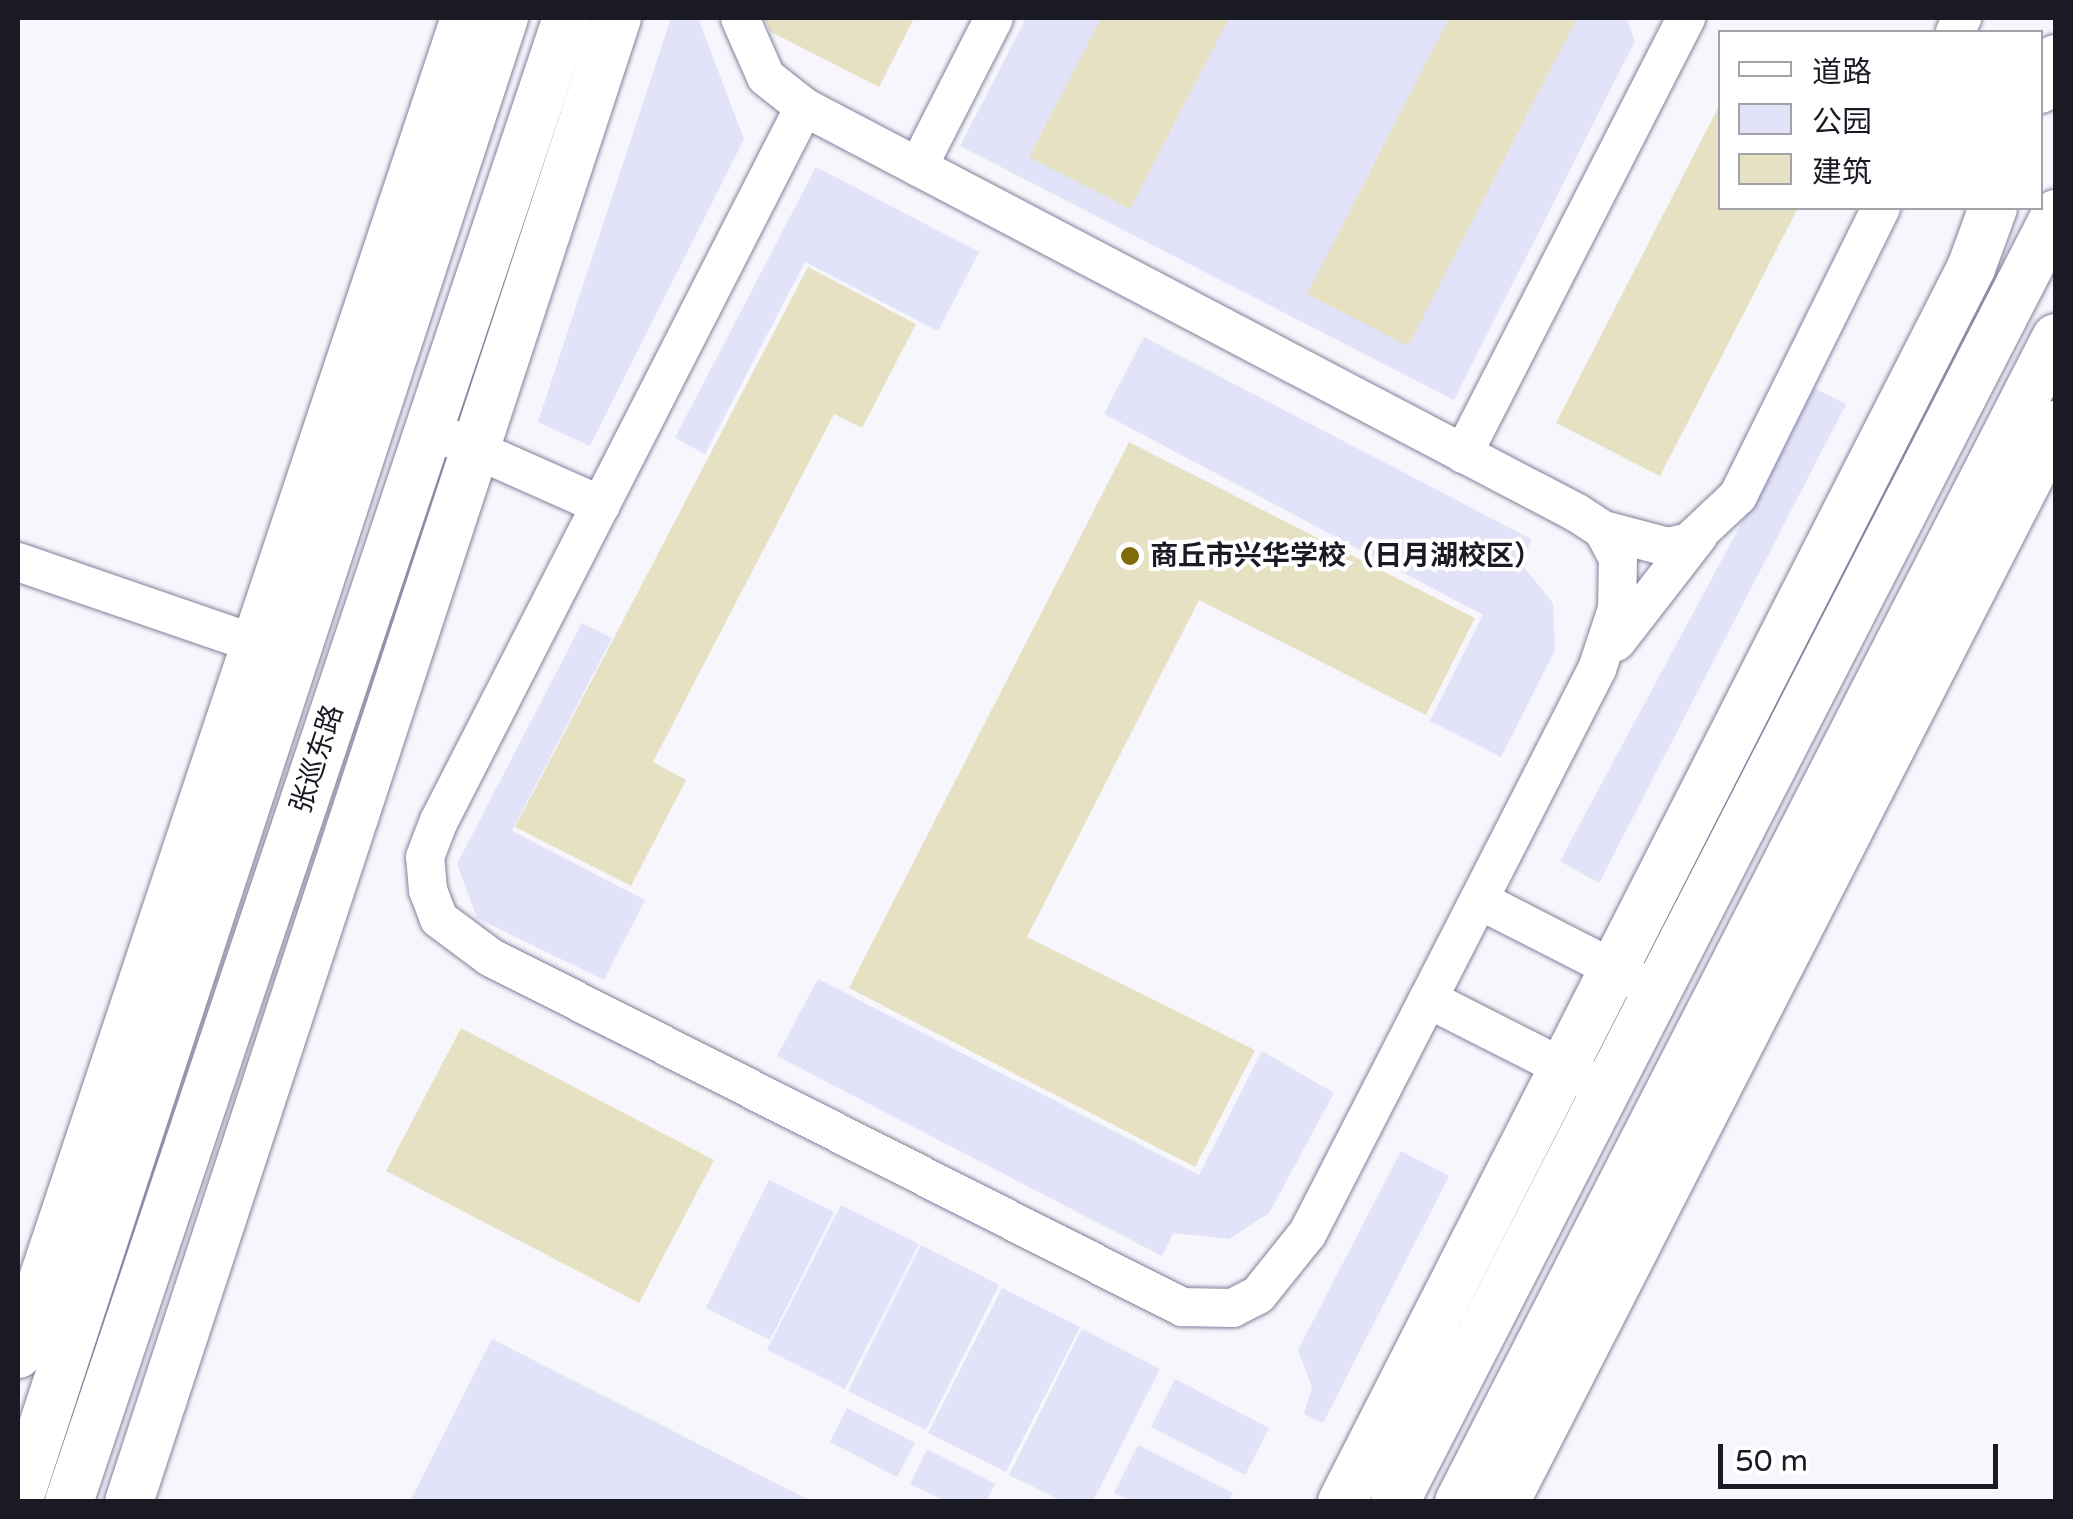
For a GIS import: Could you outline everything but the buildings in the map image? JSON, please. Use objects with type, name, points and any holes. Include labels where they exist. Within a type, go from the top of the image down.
[{"type":"main road","points":[[18,1354],[276,651],[465,18]]},
{"type":"main road","name":"张巡东路","points":[[18,1502],[276,651],[504,18]]},
{"type":"main road","name":"张巡东路","points":[[69,1502],[567,18]]},
{"type":"main road","points":[[128,1502],[616,18]]},
{"type":"main road","points":[[2043,83],[2056,59]]},
{"type":"main road","points":[[1342,1502],[1614,969],[1992,210]]},
{"type":"main road","points":[[1395,1502],[2056,214]]},
{"type":"main road","points":[[1459,1502],[2056,338]]},
{"type":"main road","points":[[1505,1502],[2056,425]]},
{"type":"street","points":[[740,18],[766,77],[804,107],[1603,530],[1668,547],[1701,532]]},
{"type":"street","points":[[918,167],[994,18]]},
{"type":"street","points":[[1463,454],[1686,18]]},
{"type":"street","points":[[804,107],[425,857],[439,918],[490,957],[1182,1307],[1211,1312],[1258,1294],[1307,1234],[1598,669],[1701,532],[1738,496],[1880,210]]},
{"type":"street","points":[[427,430],[476,447],[601,505]]},
{"type":"street","points":[[1598,669],[1621,583],[1603,530]]},
{"type":"street","points":[[18,562],[276,651]]},
{"type":"street","points":[[1479,900],[1657,991]]},
{"type":"street","points":[[1428,999],[1606,1089]]},
{"type":"green space","points":[[671,18],[698,18],[744,139],[590,446],[538,422]]},
{"type":"green space","points":[[1026,18],[1626,18],[1635,41],[1454,400],[960,146]]},
{"type":"green space","points":[[816,167],[979,252],[938,331],[805,262],[705,454],[675,438]]},
{"type":"green space","points":[[1144,337],[1531,539],[1522,565],[1553,603],[1555,650],[1501,757],[1430,721],[1483,615],[1104,414]]},
{"type":"green space","points":[[1814,388],[1846,404],[1599,883],[1560,861]]},
{"type":"green space","points":[[582,623],[612,638],[512,831],[645,900],[604,980],[477,918],[457,864]]},
{"type":"green space","points":[[818,979],[1199,1175],[1262,1051],[1334,1093],[1269,1213],[1229,1239],[1173,1233],[1162,1256],[777,1056]]},
{"type":"green space","points":[[1401,1151],[1449,1176],[1323,1423],[1304,1414],[1312,1387],[1298,1350]]},
{"type":"green space","points":[[769,1180],[834,1212],[770,1340],[706,1308]]},
{"type":"green space","points":[[841,1205],[919,1244],[845,1389],[767,1350]]},
{"type":"green space","points":[[921,1245],[999,1285],[926,1430],[848,1391]]},
{"type":"green space","points":[[1002,1288],[1080,1327],[1006,1472],[928,1433]]},
{"type":"green space","points":[[1082,1329],[1160,1369],[1093,1501],[1062,1501],[1009,1475]]},
{"type":"green space","points":[[492,1339],[811,1501],[410,1501]]},
{"type":"green space","points":[[1175,1379],[1269,1428],[1245,1475],[1151,1427]]},
{"type":"green space","points":[[847,1408],[915,1443],[897,1477],[830,1442]]},
{"type":"green space","points":[[1138,1445],[1233,1493],[1229,1501],[1131,1501],[1114,1493]]},
{"type":"green space","points":[[927,1449],[995,1484],[986,1501],[945,1501],[910,1484]]},
{"type":"place","name":"商丘市兴华学校（日月湖校区）","points":[[1130,556]]}]
